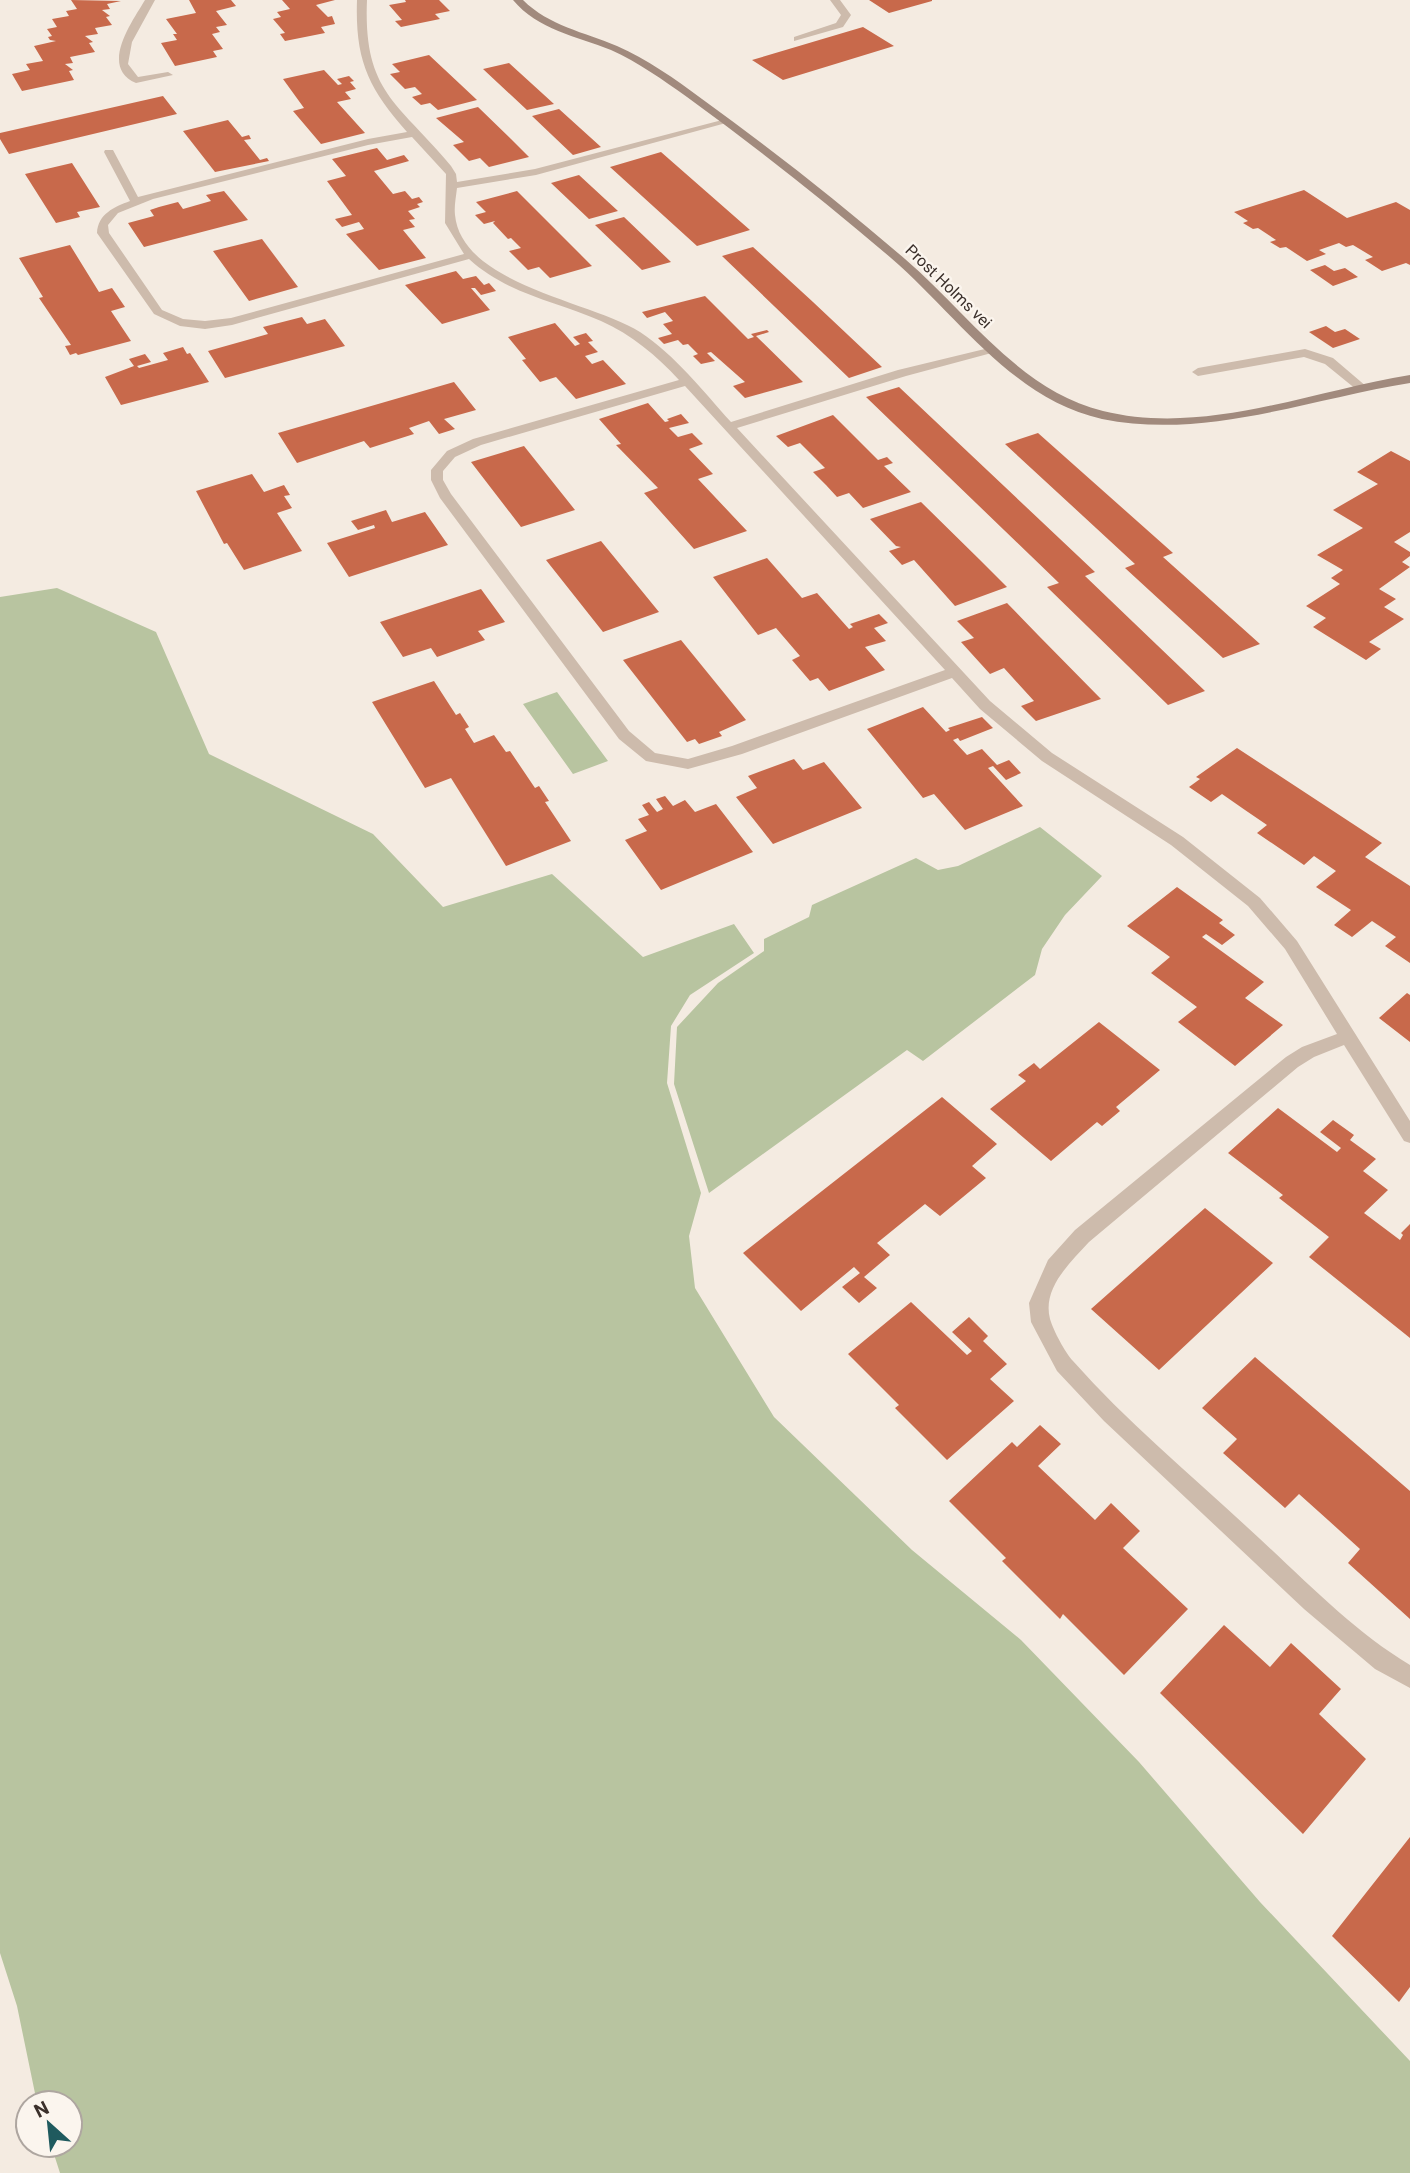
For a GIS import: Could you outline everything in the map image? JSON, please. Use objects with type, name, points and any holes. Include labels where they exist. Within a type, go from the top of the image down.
[{"type":"street","name":"Prost Holms vei","points":[[518,0],[530,12],[549,22],[625,53],[722,121],[885,247],[941,297],[1024,380],[1052,397],[1100,414],[1142,421],[1192,422],[1222,419],[1361,387],[1410,379]]},
{"type":"lane","points":[[150,0],[125,47],[122,66],[136,79],[169,75]]},
{"type":"lane","points":[[362,0],[359,32],[364,63],[386,100],[414,134],[447,167],[453,186],[448,206],[449,218],[460,242],[492,272],[524,290],[625,328],[652,346],[730,426],[985,705],[1037,750],[1177,841],[1254,902],[1290,945],[1410,1136]]},
{"type":"lane","points":[[797,38],[841,25],[846,15],[835,0]]},
{"type":"lane","points":[[453,186],[536,172],[722,121]]},
{"type":"lane","points":[[414,134],[368,142],[135,201],[107,218],[103,233],[158,312],[180,322],[205,326],[232,321],[472,255]]},
{"type":"lane","points":[[109,152],[135,201]]},
{"type":"lane","points":[[730,426],[902,373],[993,351]]},
{"type":"lane","points":[[1199,372],[1305,353],[1329,361],[1361,387]]},
{"type":"lane","points":[[687,380],[477,442],[451,454],[437,470],[445,495],[624,735],[651,757],[668,762],[698,762],[954,673]]},
{"type":"lane","points":[[1347,1037],[1308,1052],[1292,1062],[1103,1217],[1055,1266],[1039,1303],[1041,1322],[1051,1344],[1064,1365],[1102,1405],[1312,1601],[1383,1661],[1410,1677]]},
{"type":"green space","points":[[57,588],[156,632],[209,754],[373,834],[443,907],[552,874],[643,957],[734,924],[754,953],[690,995],[671,1026],[667,1083],[701,1193],[689,1236],[695,1288],[774,1417],[912,1550],[1021,1640],[1139,1762],[1260,1902],[1410,2061],[1410,2173],[60,2173],[56,2159],[84,2159],[84,2089],[34,2089],[17,2006],[0,1953],[0,597]]},
{"type":"green space","points":[[557,692],[608,761],[573,774],[523,704]]},
{"type":"green space","points":[[1040,827],[1102,876],[1065,915],[1042,949],[1035,975],[923,1061],[907,1050],[709,1193],[674,1084],[677,1027],[718,983],[764,951],[764,939],[809,917],[812,905],[916,858],[938,870],[958,866]]},
{"type":"building","points":[[71,0],[121,1],[107,4],[110,9],[102,10],[110,16],[106,17],[112,25],[95,28],[98,34],[85,36],[93,42],[89,43],[95,52],[70,57],[73,63],[65,64],[73,70],[69,71],[74,80],[22,91],[12,74],[30,70],[26,64],[43,61],[34,46],[56,41],[50,40],[48,37],[52,36],[47,29],[57,27],[52,19],[69,16],[66,11],[77,9]]},
{"type":"building","points":[[189,0],[231,0],[236,6],[216,11],[227,25],[216,27],[220,32],[212,34],[223,49],[213,51],[217,57],[175,66],[161,43],[177,40],[173,34],[177,34],[166,19],[196,13]]},
{"type":"building","points":[[282,0],[335,0],[316,5],[328,17],[332,16],[335,24],[321,27],[325,33],[285,41],[280,34],[285,33],[273,19],[281,17],[277,12],[290,9]]},
{"type":"building","points":[[405,0],[439,0],[450,11],[435,14],[440,19],[401,27],[395,21],[402,20],[389,5],[406,2]]},
{"type":"building","points":[[869,0],[932,0],[932,1],[889,13]]},
{"type":"building","points":[[863,27],[894,46],[783,80],[752,60]]},
{"type":"building","points":[[429,55],[477,100],[438,110],[430,103],[421,105],[412,97],[422,94],[415,87],[405,89],[390,74],[400,72],[392,64]]},
{"type":"building","points":[[509,63],[554,104],[527,110],[483,69]]},
{"type":"building","points":[[324,70],[338,85],[342,84],[337,79],[349,76],[354,81],[350,82],[356,89],[345,92],[351,99],[337,102],[365,133],[321,144],[293,111],[304,108],[283,79]]},
{"type":"building","points":[[163,96],[177,114],[9,154],[0,139],[0,133]]},
{"type":"building","points":[[478,107],[529,157],[489,167],[480,158],[469,161],[453,145],[464,142],[436,118]]},
{"type":"building","points":[[559,109],[601,147],[573,155],[532,116]]},
{"type":"building","points":[[228,120],[242,137],[249,135],[251,139],[244,140],[260,160],[267,158],[269,161],[215,172],[183,131]]},
{"type":"building","points":[[377,148],[387,160],[404,155],[409,161],[374,171],[393,194],[405,191],[412,199],[419,197],[423,202],[417,204],[420,207],[408,211],[415,219],[409,220],[415,227],[403,230],[426,258],[379,270],[346,234],[364,229],[359,222],[342,227],[335,219],[352,215],[327,181],[346,176],[332,159]]},
{"type":"building","points":[[661,152],[750,230],[697,246],[610,167]]},
{"type":"building","points":[[72,163],[100,207],[77,212],[80,217],[56,223],[25,174]]},
{"type":"building","points":[[579,175],[618,211],[589,219],[551,183]]},
{"type":"building","points":[[1304,190],[1347,218],[1396,202],[1410,210],[1410,265],[1406,263],[1382,271],[1365,260],[1373,257],[1353,245],[1346,247],[1339,243],[1319,250],[1326,254],[1307,261],[1286,247],[1280,248],[1270,242],[1276,240],[1258,228],[1253,229],[1243,223],[1248,221],[1234,212]]},
{"type":"building","points":[[224,191],[248,220],[144,247],[128,223],[154,216],[150,210],[159,207],[178,202],[183,209],[211,201],[206,195]]},
{"type":"building","points":[[517,191],[592,266],[550,278],[539,267],[528,270],[509,251],[521,248],[511,238],[508,239],[493,223],[495,221],[484,224],[475,215],[486,212],[476,202]]},
{"type":"building","points":[[624,217],[671,262],[642,270],[595,225]]},
{"type":"building","points":[[262,239],[298,287],[249,301],[213,251]]},
{"type":"building","points":[[70,245],[99,292],[112,288],[125,307],[111,311],[131,341],[70,355],[65,346],[71,345],[39,298],[43,297],[19,258]]},
{"type":"building","points":[[753,247],[882,367],[849,378],[722,256]]},
{"type":"building","points":[[1325,265],[1334,271],[1345,268],[1358,277],[1333,286],[1310,270]]},
{"type":"building","points":[[456,271],[463,279],[476,276],[484,285],[489,283],[496,291],[481,295],[475,288],[471,288],[490,310],[442,324],[405,285]]},
{"type":"building","points":[[705,296],[748,339],[754,337],[751,334],[767,330],[769,332],[756,336],[803,382],[745,398],[733,386],[745,382],[711,352],[707,353],[715,361],[701,364],[693,356],[698,354],[688,344],[683,345],[678,340],[664,344],[658,338],[672,334],[663,324],[673,321],[665,312],[647,318],[642,312]]},
{"type":"building","points":[[302,317],[307,324],[325,319],[345,346],[225,378],[208,351],[268,334],[263,327]]},
{"type":"building","points":[[555,323],[575,346],[580,344],[573,337],[586,333],[593,341],[588,342],[598,352],[585,356],[592,364],[603,360],[626,384],[576,399],[556,377],[540,382],[508,337]]},
{"type":"building","points":[[1326,326],[1335,332],[1345,329],[1360,339],[1333,348],[1309,332]]},
{"type":"building","points":[[183,347],[209,382],[121,405],[105,377],[134,366],[129,359],[145,354],[151,362],[137,366],[139,368],[168,360],[163,353]]},
{"type":"building","points":[[454,382],[476,410],[444,419],[455,429],[439,434],[429,421],[409,428],[414,434],[370,448],[364,441],[297,463],[278,433]]},
{"type":"building","points":[[899,387],[1095,572],[1085,576],[1205,691],[1168,705],[1047,587],[1059,583],[866,397]]},
{"type":"building","points":[[648,403],[665,422],[681,414],[689,423],[669,428],[678,437],[692,433],[703,444],[689,449],[713,474],[698,479],[747,531],[694,549],[644,493],[658,488],[616,445],[621,444],[599,419]]},
{"type":"building","points":[[833,415],[878,460],[887,457],[893,463],[884,466],[911,492],[863,508],[849,493],[837,497],[813,472],[825,468],[800,443],[788,447],[776,436]]},
{"type":"building","points":[[1038,433],[1173,553],[1163,557],[1260,644],[1223,658],[1125,568],[1135,564],[1005,444]]},
{"type":"building","points":[[524,446],[575,510],[521,527],[471,462]]},
{"type":"building","points":[[1391,451],[1410,461],[1410,532],[1394,542],[1410,552],[1410,556],[1402,562],[1410,567],[1379,589],[1396,599],[1384,607],[1404,619],[1369,642],[1381,649],[1366,660],[1313,627],[1326,618],[1306,606],[1340,584],[1331,578],[1343,570],[1317,555],[1363,528],[1333,510],[1378,484],[1357,472]]},
{"type":"building","points":[[252,474],[264,492],[284,485],[290,495],[284,496],[292,508],[277,513],[302,551],[244,570],[227,543],[224,544],[196,491]]},
{"type":"building","points":[[921,502],[1007,587],[955,606],[914,560],[902,565],[889,551],[901,547],[896,546],[870,519]]},
{"type":"building","points":[[386,510],[392,522],[425,512],[448,545],[349,577],[327,543],[375,528],[374,525],[358,530],[351,521]]},
{"type":"building","points":[[601,541],[659,612],[603,632],[546,560]]},
{"type":"building","points":[[767,558],[802,598],[817,593],[849,629],[853,627],[850,624],[879,614],[888,623],[874,628],[886,641],[865,647],[885,670],[829,691],[818,678],[810,681],[792,660],[800,656],[776,628],[758,635],[713,577]]},
{"type":"building","points":[[481,589],[505,622],[478,631],[485,640],[437,657],[431,648],[403,657],[380,622]]},
{"type":"building","points":[[1007,603],[1101,699],[1036,721],[1021,706],[1034,701],[1004,668],[990,674],[961,642],[974,638],[957,621]]},
{"type":"building","points":[[681,640],[746,720],[719,732],[722,736],[699,744],[695,739],[687,742],[623,660]]},
{"type":"building","points":[[434,681],[456,715],[460,713],[469,727],[465,729],[474,743],[494,735],[506,752],[510,751],[535,788],[539,786],[549,801],[545,802],[571,841],[506,866],[451,778],[425,788],[372,702]]},
{"type":"building","points":[[923,707],[946,732],[950,730],[948,728],[982,717],[993,728],[960,741],[958,738],[953,740],[967,755],[982,749],[997,765],[1009,760],[1021,773],[1006,780],[993,766],[988,768],[1023,806],[965,830],[934,794],[923,798],[867,729]]},
{"type":"building","points":[[1237,748],[1382,843],[1365,857],[1410,886],[1410,963],[1385,946],[1396,937],[1372,921],[1352,937],[1334,925],[1351,910],[1316,887],[1336,871],[1314,856],[1304,865],[1257,833],[1267,825],[1222,794],[1211,802],[1189,787],[1200,779],[1196,777]]},
{"type":"building","points":[[794,759],[803,770],[824,762],[862,808],[773,844],[736,797],[757,788],[748,776]]},
{"type":"building","points":[[665,796],[673,806],[685,800],[695,812],[716,804],[753,852],[661,890],[625,840],[647,831],[638,819],[649,815],[642,805],[649,802],[657,812],[663,809],[656,799]]},
{"type":"building","points":[[1177,887],[1223,920],[1219,923],[1235,935],[1222,945],[1206,934],[1202,937],[1264,982],[1245,998],[1283,1025],[1235,1066],[1178,1022],[1197,1007],[1151,973],[1170,957],[1127,926]]},
{"type":"building","points":[[1407,993],[1410,995],[1410,1042],[1379,1018]]},
{"type":"building","points":[[1099,1022],[1160,1070],[1116,1107],[1120,1111],[1102,1126],[1097,1122],[1051,1161],[990,1109],[1026,1081],[1018,1075],[1034,1063],[1040,1069]]},
{"type":"building","points":[[942,1097],[997,1144],[972,1166],[986,1178],[940,1216],[925,1204],[877,1243],[890,1255],[864,1277],[877,1288],[859,1303],[842,1287],[860,1273],[854,1267],[801,1311],[743,1253]]},
{"type":"building","points":[[1278,1108],[1337,1152],[1341,1148],[1320,1132],[1333,1120],[1354,1135],[1350,1140],[1376,1159],[1363,1171],[1388,1190],[1364,1213],[1400,1240],[1403,1235],[1401,1233],[1410,1224],[1410,1338],[1309,1257],[1329,1237],[1279,1198],[1283,1195],[1228,1153]]},
{"type":"building","points":[[1205,1208],[1273,1263],[1159,1370],[1091,1309]]},
{"type":"building","points":[[911,1302],[967,1355],[972,1351],[952,1332],[969,1317],[988,1336],[983,1341],[1007,1364],[990,1379],[1014,1401],[947,1460],[895,1408],[899,1405],[848,1354]]},
{"type":"building","points":[[1255,1357],[1410,1491],[1410,1619],[1348,1563],[1360,1549],[1299,1494],[1285,1508],[1223,1453],[1237,1439],[1202,1408]]},
{"type":"building","points":[[1040,1425],[1061,1444],[1038,1466],[1095,1520],[1111,1503],[1140,1531],[1123,1548],[1188,1609],[1124,1675],[1063,1614],[1060,1619],[1002,1561],[1006,1558],[949,1501],[1012,1442],[1017,1447]]},
{"type":"building","points":[[1224,1625],[1270,1667],[1291,1643],[1341,1689],[1319,1714],[1366,1759],[1303,1834],[1160,1693]]},
{"type":"building","points":[[1410,1837],[1410,1987],[1399,2002],[1332,1936]]}]
